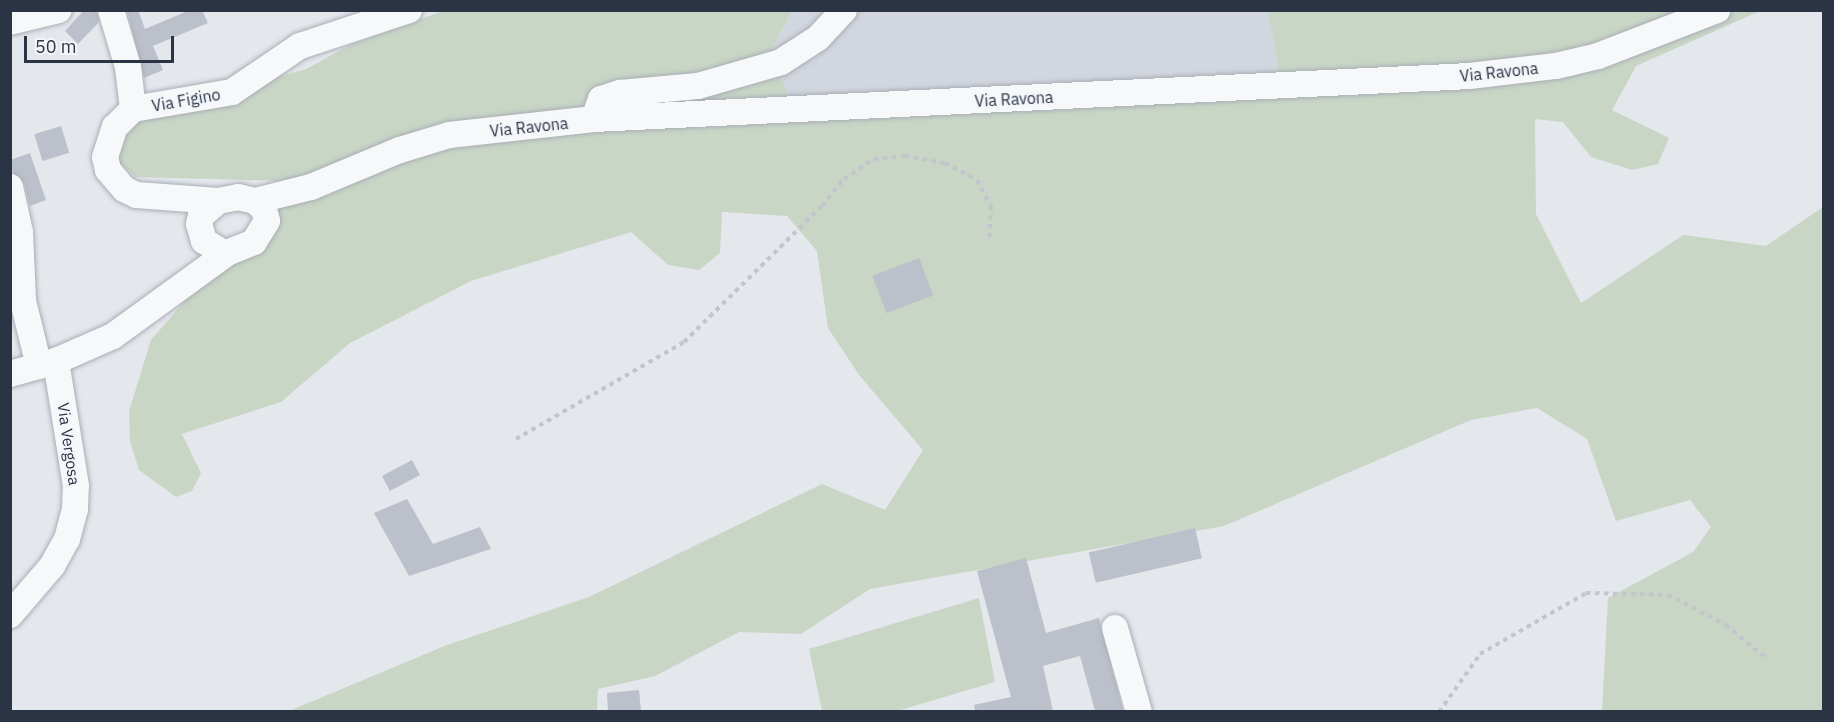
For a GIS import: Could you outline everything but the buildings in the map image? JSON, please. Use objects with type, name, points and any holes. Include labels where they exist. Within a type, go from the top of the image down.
[{"type":"street","points":[[10,22],[59,10]]},
{"type":"street","name":"Via Figino","points":[[218,201],[136,195],[124,189],[108,170],[107,143],[115,127],[133,109],[232,92],[300,46],[409,10]]},
{"type":"street","points":[[594,119],[601,99],[620,93],[698,86],[781,62],[818,38],[844,10]]},
{"type":"street","name":"Via Ravona","points":[[261,211],[311,187],[400,150],[449,135],[594,119],[1469,76],[1556,66],[1598,56],[1717,10]]},
{"type":"street","points":[[110,11],[128,67],[133,109]]},
{"type":"street","name":"Via Vergosa","points":[[10,187],[20,232],[23,301],[48,364],[76,486],[75,509],[67,539],[52,566],[10,615]]},
{"type":"street","points":[[10,374],[48,364],[113,336],[165,295],[226,254],[254,242],[261,211],[238,197],[218,201],[201,216],[200,229],[165,295]]},
{"type":"street","points":[[180,199],[209,245],[226,254]]},
{"type":"street","points":[[1114,628],[1139,711]]},
{"type":"path","points":[[516,439],[684,342],[822,206],[844,179],[874,159],[904,156],[945,163],[977,180],[991,206],[988,240]]},
{"type":"path","points":[[1439,711],[1480,654],[1586,593],[1668,595],[1726,625],[1766,657]]},
{"type":"shaded area","points":[[1268,10],[1279,71],[788,102],[772,48],[792,11]]},
{"type":"green space","points":[[443,11],[792,11],[772,48],[789,101],[1279,71],[1268,11],[1760,11],[1636,66],[1612,110],[1669,138],[1658,164],[1632,170],[1591,157],[1563,122],[1535,119],[1536,214],[1581,303],[1683,235],[1766,246],[1823,207],[1823,711],[1602,711],[1608,598],[1693,552],[1711,527],[1690,500],[1616,521],[1587,439],[1537,408],[1471,420],[1224,526],[870,589],[801,634],[739,632],[655,676],[598,689],[597,711],[289,711],[447,645],[589,597],[822,484],[885,510],[923,450],[859,375],[828,328],[817,251],[787,216],[722,212],[720,253],[699,270],[668,265],[631,232],[471,281],[350,343],[281,402],[182,434],[201,473],[192,491],[176,497],[139,470],[130,441],[129,411],[151,340],[289,181],[136,177],[118,162],[125,133],[141,117],[306,69],[350,45]]},
{"type":"green space","points":[[979,598],[995,682],[897,711],[822,711],[809,649]]}]
